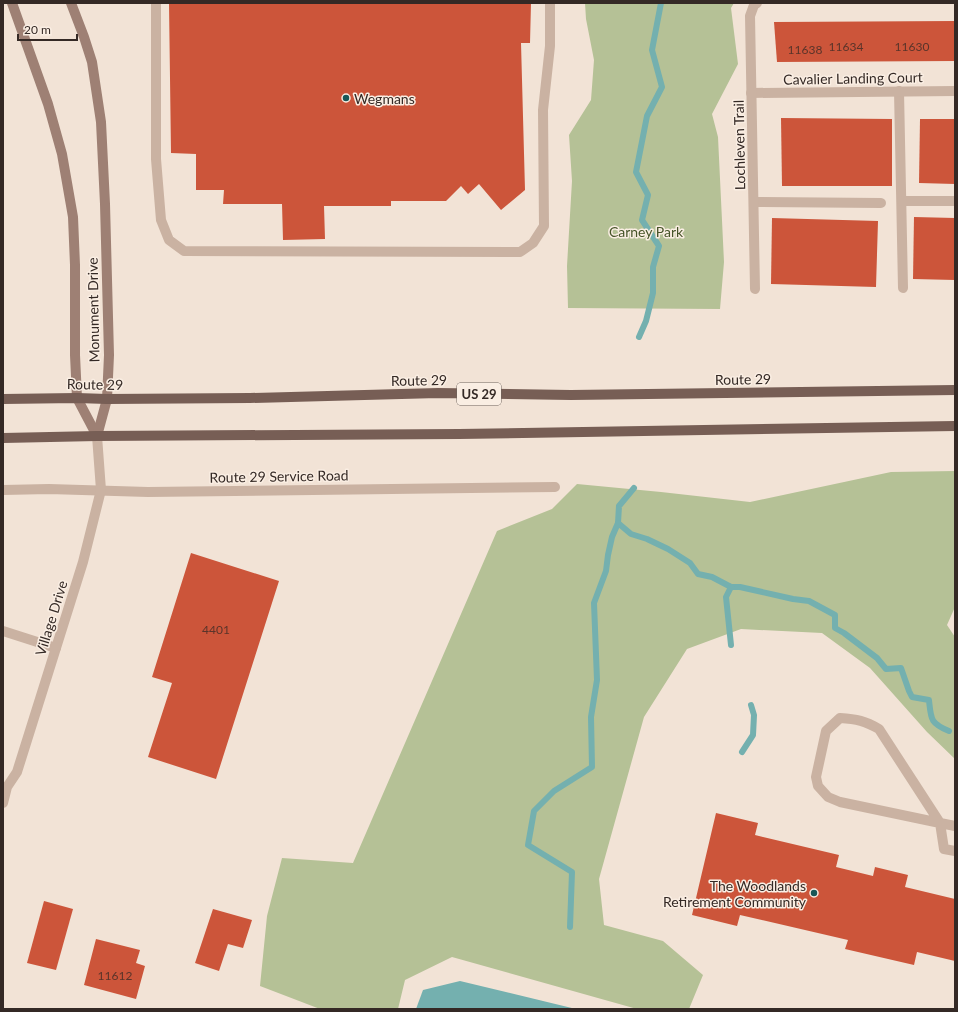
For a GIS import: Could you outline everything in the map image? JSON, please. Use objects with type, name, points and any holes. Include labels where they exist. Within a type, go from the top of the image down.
[{"type":"main road","name":"Monument Drive","points":[[12,3],[48,104],[62,154],[73,217],[77,398],[97,436]]},
{"type":"main road","name":"Monument Drive","points":[[71,3],[92,62],[102,122],[109,355],[107,399],[97,436]]},
{"type":"main road","name":"Route 29","points":[[3,399],[250,398],[438,393],[571,395],[955,390]]},
{"type":"main road","points":[[3,438],[451,434],[955,426]]},
{"type":"street","points":[[156,3],[156,159],[161,220],[170,240],[184,251],[520,252],[533,243],[544,226],[544,110],[550,46],[550,3]]},
{"type":"street","name":"Lochleven Trail","points":[[756,289],[750,16],[754,6],[757,3]]},
{"type":"street","name":"Cavalier Landing Court","points":[[751,93],[955,91]]},
{"type":"street","points":[[899,92],[903,288]]},
{"type":"street","points":[[902,201],[955,201]]},
{"type":"street","points":[[754,202],[882,203]]},
{"type":"street","name":"Village Drive","points":[[3,803],[7,788],[17,772],[83,562],[101,490],[97,436]]},
{"type":"street","name":"Route 29 Service Road","points":[[3,490],[48,488],[156,492],[555,487]]},
{"type":"street","points":[[3,631],[56,648]]},
{"type":"street","points":[[955,826],[940,823],[840,802],[828,797],[818,786],[816,777],[826,731],[840,718],[853,718],[879,729],[940,823],[944,848],[955,851]]},
{"type":"green space","name":"Carney Park","points":[[585,3],[734,3],[731,8],[738,64],[712,114],[718,137],[724,262],[720,309],[568,308],[567,266],[572,181],[569,135],[591,100],[594,60],[586,19]]},
{"type":"green space","points":[[955,471],[955,607],[947,625],[955,637],[955,759],[927,732],[870,668],[822,633],[741,629],[687,649],[644,717],[599,879],[604,925],[663,941],[703,975],[689,1009],[637,1009],[452,957],[405,980],[398,1009],[320,1009],[260,986],[267,916],[282,858],[353,863],[497,531],[552,509],[577,484],[750,502],[891,472]]},
{"type":"water","points":[[460,981],[576,1009],[416,1009],[423,990]]},
{"type":"building","name":"Wegmans","points":[[169,3],[531,3],[530,43],[521,43],[525,190],[501,210],[479,184],[468,194],[461,186],[446,201],[391,201],[391,206],[324,206],[325,239],[283,240],[282,204],[223,204],[224,190],[196,190],[196,154],[171,153]]},
{"type":"building","points":[[955,21],[955,61],[777,62],[774,22]]},
{"type":"building","points":[[781,118],[892,119],[892,186],[782,186]]},
{"type":"building","points":[[920,119],[955,119],[955,184],[919,183]]},
{"type":"building","points":[[914,217],[955,218],[955,280],[913,279]]},
{"type":"building","points":[[772,218],[878,221],[876,287],[771,284]]},
{"type":"building","points":[[191,553],[279,581],[216,779],[148,757],[172,683],[152,677]]},
{"type":"building","name":"The Woodlands Retirement Community","points":[[716,813],[758,823],[755,835],[839,855],[836,867],[873,876],[875,867],[908,875],[905,887],[955,899],[955,961],[917,952],[914,965],[845,949],[848,940],[740,915],[737,926],[692,915]]},
{"type":"building","points":[[44,901],[73,909],[56,970],[27,963]]},
{"type":"building","points":[[213,909],[252,920],[243,948],[228,944],[219,971],[195,963]]},
{"type":"building","points":[[96,939],[140,950],[136,963],[145,966],[136,999],[84,985]]},
{"type":"waterway","points":[[639,337],[646,321],[653,293],[653,267],[659,246],[642,220],[648,195],[636,172],[647,116],[662,87],[652,50],[661,3]]},
{"type":"waterway","points":[[634,488],[619,506],[618,523],[631,534],[647,539],[668,549],[690,563],[698,574],[712,577],[731,587],[740,587],[793,599],[809,601],[835,615],[835,628],[877,658],[886,669],[901,668],[912,697],[929,700],[930,712],[933,720],[935,723],[949,731]]},
{"type":"waterway","points":[[570,927],[572,872],[528,845],[534,811],[554,791],[592,767],[591,717],[597,680],[594,603],[606,571],[612,537],[618,523]]},
{"type":"waterway","points":[[731,587],[726,597],[731,645]]},
{"type":"waterway","points":[[742,752],[753,735],[754,715],[751,705]]},
{"type":"place","name":"Wegmans","points":[[346,98]]},
{"type":"place","name":"The Woodlands Retirement Community","points":[[814,893]]}]
